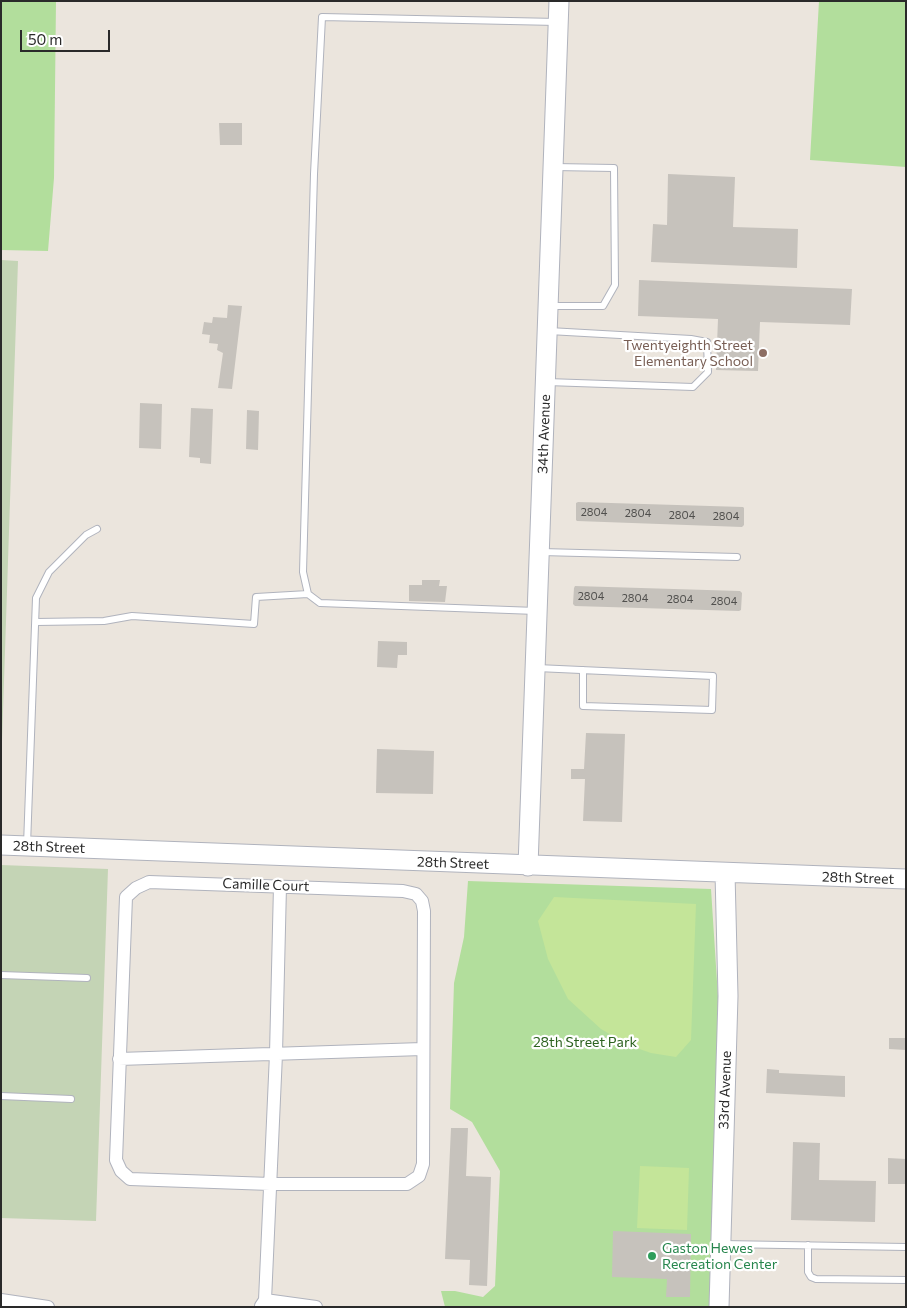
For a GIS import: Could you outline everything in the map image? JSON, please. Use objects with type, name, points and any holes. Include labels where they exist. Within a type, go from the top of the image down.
[{"type":"street","name":"34th Avenue","points":[[528,866],[559,1]]},
{"type":"street","name":"28th Street","points":[[1,845],[906,879]]},
{"type":"street","name":"33rd Avenue","points":[[719,1307],[728,996],[725,873]]},
{"type":"street","name":"Camille Court","points":[[149,882],[280,886],[403,891],[416,894],[422,902],[424,911],[423,1164],[419,1176],[407,1184],[270,1184],[130,1179],[120,1171],[116,1160],[126,898],[136,888],[149,882]]},
{"type":"street","points":[[280,886],[276,1054],[262,1304],[316,1307]]},
{"type":"street","points":[[119,1059],[422,1049]]},
{"type":"street","points":[[1,1300],[48,1307]]},
{"type":"lane","points":[[308,594],[303,572],[314,174],[322,17],[558,22]]},
{"type":"lane","points":[[548,306],[602,306],[615,285],[614,168],[554,167]]},
{"type":"lane","points":[[546,382],[693,387],[708,372],[707,342],[690,339],[548,331]]},
{"type":"lane","points":[[27,846],[36,598],[49,572],[86,536],[97,529]]},
{"type":"lane","points":[[540,552],[737,557]]},
{"type":"lane","points":[[36,622],[104,621],[132,616],[254,624],[256,597],[308,594],[320,603],[538,611]]},
{"type":"lane","points":[[536,668],[583,670],[713,676],[712,710],[583,706],[583,670]]},
{"type":"lane","points":[[1,975],[87,978]]},
{"type":"lane","points":[[1,1096],[71,1099]]},
{"type":"lane","points":[[721,1244],[906,1247]]},
{"type":"lane","points":[[808,1245],[808,1272],[811,1277],[816,1279],[906,1280]]},
{"type":"green space","points":[[1,1],[56,1],[54,178],[48,251],[1,250]]},
{"type":"green space","points":[[819,1],[906,1],[906,167],[810,160]]},
{"type":"green space","points":[[1,260],[18,261],[1,771]]},
{"type":"green space","points":[[1,865],[108,869],[96,1221],[1,1218]]},
{"type":"green space","name":"28th Street Park","points":[[468,881],[711,889],[718,997],[712,1307],[445,1307],[441,1291],[455,1291],[483,1297],[495,1286],[500,1171],[472,1122],[450,1109],[454,983],[464,937]]},
{"type":"green space","points":[[554,897],[696,904],[691,1040],[676,1057],[651,1053],[628,1045],[601,1029],[568,999],[548,959],[538,921]]},
{"type":"green space","points":[[640,1166],[689,1168],[687,1230],[637,1228]]},
{"type":"building","points":[[219,123],[242,123],[242,145],[220,145]]},
{"type":"building","points":[[668,174],[735,177],[733,227],[798,229],[797,268],[651,262],[653,224],[667,225]]},
{"type":"building","points":[[639,280],[852,289],[850,325],[760,322],[758,371],[716,370],[718,319],[638,316]]},
{"type":"building","points":[[228,305],[242,306],[232,389],[218,388],[223,353],[217,350],[218,344],[209,343],[210,335],[202,334],[204,322],[212,323],[213,317],[227,318]]},
{"type":"building","points":[[140,403],[162,404],[161,449],[139,448]]},
{"type":"building","points":[[191,408],[213,409],[211,464],[200,463],[200,458],[189,457]]},
{"type":"building","points":[[247,410],[259,411],[258,450],[246,449]]},
{"type":"building","points":[[576,503],[743,507],[744,525],[742,527],[577,521]]},
{"type":"building","points":[[422,580],[440,580],[439,586],[447,586],[445,602],[409,601],[409,585],[422,585]]},
{"type":"building","points":[[575,586],[740,591],[742,593],[741,610],[575,606],[573,604]]},
{"type":"building","points":[[378,641],[407,642],[407,655],[398,655],[397,668],[377,667]]},
{"type":"building","points":[[586,733],[625,734],[622,822],[583,821],[585,779],[571,779],[571,769],[584,769]]},
{"type":"building","points":[[377,749],[434,751],[433,794],[376,793]]},
{"type":"building","points":[[889,1038],[906,1038],[906,1050],[889,1049]]},
{"type":"building","points":[[767,1069],[779,1070],[779,1073],[845,1076],[845,1097],[766,1093]]},
{"type":"building","points":[[451,1128],[468,1128],[466,1176],[491,1177],[487,1286],[469,1285],[470,1260],[445,1259]]},
{"type":"building","points":[[793,1142],[820,1143],[819,1180],[876,1181],[875,1222],[791,1220]]},
{"type":"building","points":[[888,1158],[906,1159],[906,1184],[888,1184]]},
{"type":"building","name":"Gaston Hewes Recreation Center","points":[[613,1231],[691,1234],[690,1297],[666,1297],[667,1279],[612,1277]]},
{"type":"place","name":"Twentyeighth Street Elementary School","points":[[763,353]]},
{"type":"place","name":"Gaston Hewes Recreation Center","points":[[652,1256]]}]
